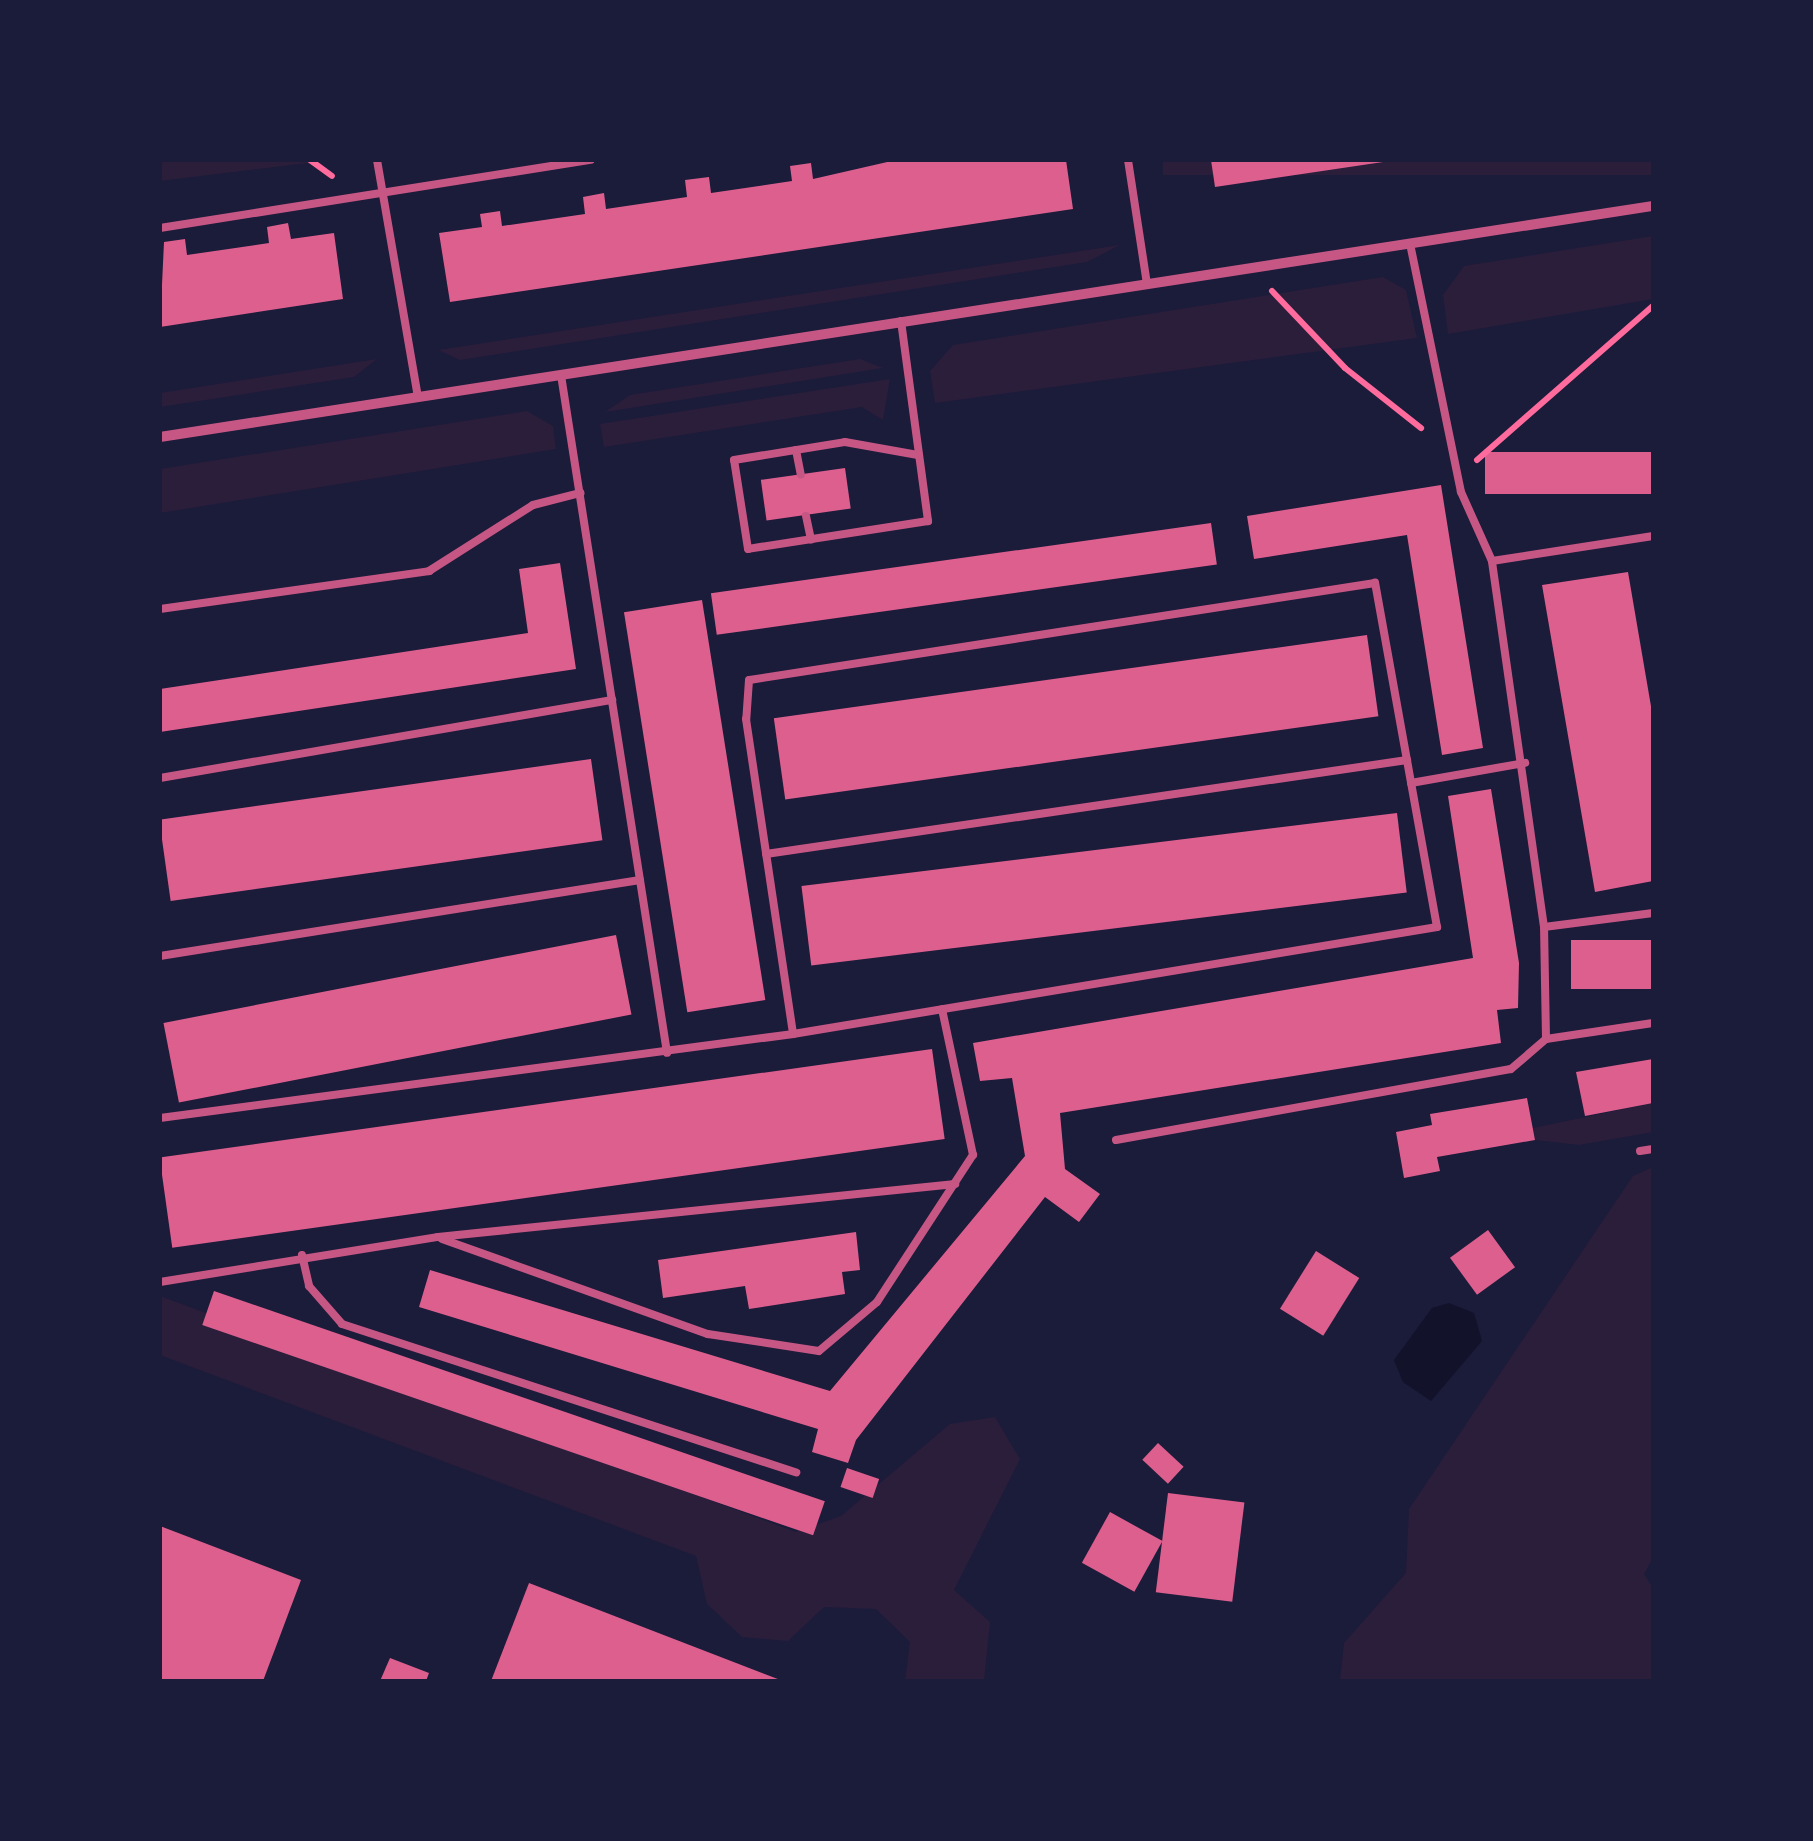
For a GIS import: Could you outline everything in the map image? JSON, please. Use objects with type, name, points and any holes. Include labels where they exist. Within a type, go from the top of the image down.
[{"type":"street","points":[[160,438],[1653,206]]},
{"type":"lane","points":[[378,160],[418,398]]},
{"type":"lane","points":[[160,228],[385,189],[590,160]]},
{"type":"lane","points":[[1128,160],[1147,284]]},
{"type":"lane","points":[[1410,243],[1457,476],[1492,562],[1525,763],[1544,927],[1546,1039]]},
{"type":"lane","points":[[902,321],[928,521],[748,549],[734,460],[845,442],[918,455]]},
{"type":"lane","points":[[561,375],[667,1053]]},
{"type":"lane","points":[[796,450],[801,475]]},
{"type":"lane","points":[[160,609],[429,571],[534,505],[580,493]]},
{"type":"lane","points":[[806,516],[811,539]]},
{"type":"lane","points":[[1492,562],[1653,536]]},
{"type":"lane","points":[[160,1118],[667,1053],[792,1034],[1437,927],[1375,583],[749,680],[766,854],[792,1034]]},
{"type":"lane","points":[[160,778],[612,700]]},
{"type":"lane","points":[[766,854],[1407,760]]},
{"type":"lane","points":[[1411,783],[1525,763]]},
{"type":"lane","points":[[160,956],[640,880]]},
{"type":"lane","points":[[1544,927],[1653,913]]},
{"type":"lane","points":[[438,1237],[708,1334],[819,1351],[877,1302],[973,1155],[942,1009]]},
{"type":"lane","points":[[1116,1140],[1511,1069],[1546,1039],[1653,1023]]},
{"type":"lane","points":[[1640,1151],[1653,1148]]},
{"type":"lane","points":[[160,1282],[302,1255],[438,1237],[954,1184]]},
{"type":"lane","points":[[302,1255],[309,1286],[342,1324],[796,1472]]},
{"type":"path","points":[[1271,289],[1345,368],[1438,441],[1457,476],[1653,306]]},
{"type":"shaded area","points":[[160,160],[333,160],[160,181]]},
{"type":"shaded area","points":[[1163,161],[1653,161],[1653,175],[1163,175]]},
{"type":"shaded area","points":[[1653,236],[1653,299],[1448,334],[1443,295],[1464,266]]},
{"type":"shaded area","points":[[1120,245],[1087,262],[460,360],[438,350]]},
{"type":"shaded area","points":[[1383,277],[1406,290],[1417,338],[935,403],[930,371],[953,345]]},
{"type":"shaded area","points":[[377,359],[354,377],[160,407],[160,393]]},
{"type":"shaded area","points":[[860,359],[883,368],[605,412],[630,395]]},
{"type":"shaded area","points":[[890,379],[883,420],[862,407],[604,447],[600,424]]},
{"type":"shaded area","points":[[527,411],[553,426],[556,449],[160,513],[160,469]]},
{"type":"shaded area","points":[[1653,1103],[1653,1132],[1579,1145],[1535,1140],[1533,1128]]},
{"type":"shaded area","points":[[1653,1167],[1653,1558],[1644,1574],[1653,1588],[1653,1681],[1340,1681],[1344,1643],[1406,1573],[1409,1509],[1633,1176]]},
{"type":"shaded area","points":[[160,1296],[796,1532],[841,1516],[950,1424],[995,1417],[1020,1459],[954,1590],[990,1622],[984,1681],[905,1681],[910,1642],[876,1609],[824,1607],[788,1641],[742,1637],[707,1604],[696,1556],[160,1355]]},
{"type":"shaded area","points":[[1449,1303],[1474,1313],[1482,1341],[1431,1401],[1403,1382],[1394,1360],[1432,1308]]},
{"type":"building","points":[[896,160],[1066,160],[1073,209],[450,302],[439,233],[482,227],[480,214],[500,211],[502,226],[585,214],[583,197],[604,193],[606,209],[687,197],[685,180],[709,177],[711,193],[792,181],[790,166],[811,163],[813,179]]},
{"type":"building","points":[[1211,160],[1382,160],[1383,162],[1215,187]]},
{"type":"building","points":[[288,223],[291,239],[334,233],[343,299],[160,327],[164,242],[185,239],[187,255],[269,243],[267,227]]},
{"type":"building","points":[[1485,452],[1653,452],[1653,494],[1485,494]]},
{"type":"building","points":[[845,468],[851,509],[767,520],[761,480]]},
{"type":"building","points":[[1441,485],[1483,748],[1442,755],[1407,535],[1254,559],[1247,516]]},
{"type":"building","points":[[1211,523],[1217,565],[717,635],[711,593]]},
{"type":"building","points":[[560,563],[576,669],[160,732],[160,689],[528,633],[519,569]]},
{"type":"building","points":[[1628,572],[1653,718],[1653,881],[1595,892],[1542,585]]},
{"type":"building","points":[[702,600],[765,1000],[687,1012],[624,612]]},
{"type":"building","points":[[1367,635],[1378,716],[785,800],[774,718]]},
{"type":"building","points":[[591,759],[602,840],[171,901],[160,820]]},
{"type":"building","points":[[1491,789],[1519,963],[1518,1008],[1497,1010],[1501,1043],[1060,1113],[1065,1169],[1100,1194],[1079,1222],[1045,1197],[856,1440],[848,1463],[812,1452],[818,1429],[419,1307],[430,1270],[830,1391],[1025,1156],[1012,1078],[980,1081],[973,1043],[1473,958],[1448,796]]},
{"type":"building","points":[[1397,813],[1407,892],[811,966],[801,886]]},
{"type":"building","points":[[616,935],[631,1015],[179,1102],[163,1023]]},
{"type":"building","points":[[1571,940],[1653,940],[1653,989],[1571,989]]},
{"type":"building","points":[[932,1049],[945,1139],[172,1248],[160,1157]]},
{"type":"building","points":[[1653,1059],[1653,1103],[1585,1116],[1576,1072]]},
{"type":"building","points":[[1527,1098],[1535,1140],[1437,1157],[1440,1171],[1404,1178],[1396,1132],[1432,1125],[1430,1114]]},
{"type":"building","points":[[1488,1230],[1515,1267],[1477,1295],[1450,1258]]},
{"type":"building","points":[[856,1232],[860,1270],[842,1272],[845,1294],[749,1309],[745,1286],[663,1298],[658,1260]]},
{"type":"building","points":[[1316,1251],[1359,1278],[1323,1336],[1280,1309]]},
{"type":"building","points":[[214,1291],[825,1501],[813,1535],[202,1325]]},
{"type":"building","points":[[1158,1443],[1184,1467],[1168,1484],[1142,1460]]},
{"type":"building","points":[[847,1468],[879,1479],[873,1498],[840,1487]]},
{"type":"building","points":[[1168,1493],[1244,1502],[1232,1602],[1156,1592]]},
{"type":"building","points":[[1110,1512],[1162,1541],[1134,1592],[1082,1563]]},
{"type":"building","points":[[160,1526],[301,1580],[263,1681],[160,1681]]},
{"type":"building","points":[[529,1583],[783,1681],[491,1681]]},
{"type":"building","points":[[390,1658],[429,1673],[426,1681],[380,1681]]}]
